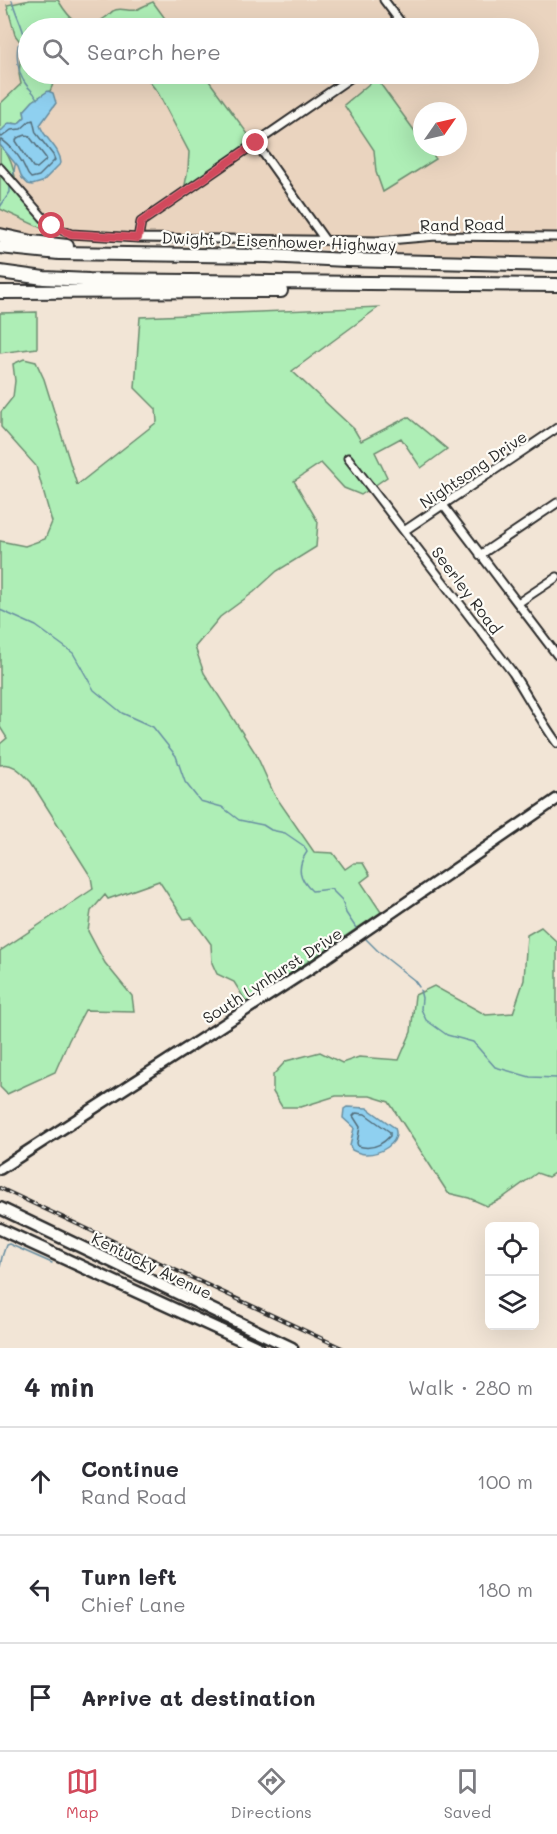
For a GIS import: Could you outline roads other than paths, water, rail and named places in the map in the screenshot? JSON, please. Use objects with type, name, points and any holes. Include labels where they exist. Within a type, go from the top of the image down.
[{"type":"highway","points":[[0,235],[44,244],[144,254]]},
{"type":"highway","name":"Dwight D Eisenhower Highway","points":[[0,247],[60,254],[267,256],[557,265]]},
{"type":"highway","points":[[0,273],[89,280],[557,285]]},
{"type":"highway","points":[[0,292],[355,290],[458,285]]},
{"type":"main road","name":"South Lynhurst Drive","points":[[0,1169],[192,1046],[557,800]]},
{"type":"main road","name":"Kentucky Avenue","points":[[0,1209],[292,1348]]},
{"type":"main road","name":"Kentucky Avenue","points":[[0,1229],[259,1348]]},
{"type":"street","points":[[384,0],[398,18]]},
{"type":"street","points":[[138,238],[141,222],[342,84]]},
{"type":"street","points":[[256,143],[325,240]]},
{"type":"street","name":"Rand Road","points":[[0,168],[52,226],[71,234],[138,238],[377,241],[436,236],[557,237]]},
{"type":"street","name":"Nightsong Drive","points":[[404,531],[557,428]]},
{"type":"street","name":"Seerley Road","points":[[348,458],[513,674],[557,744]]},
{"type":"street","points":[[480,555],[557,503]]},
{"type":"street","points":[[443,506],[556,652]]},
{"type":"street","points":[[518,603],[557,577]]},
{"type":"water","points":[[48,91],[53,93],[56,103],[40,125],[58,152],[61,163],[42,182],[32,185],[22,178],[18,167],[0,145],[0,132],[9,123],[18,124],[25,117],[24,111],[33,101]]},
{"type":"water","points":[[347,1107],[367,1108],[395,1128],[395,1139],[388,1147],[371,1154],[362,1154],[352,1150],[350,1146],[354,1128],[343,1118],[344,1109]]},
{"type":"waterway","points":[[12,0],[18,18]]},
{"type":"waterway","points":[[18,45],[18,65]]},
{"type":"waterway","points":[[26,84],[37,99]]},
{"type":"waterway","points":[[13,178],[15,165]]},
{"type":"waterway","points":[[0,207],[10,192],[10,185]]},
{"type":"waterway","points":[[0,610],[36,626],[73,653],[94,690],[122,713],[153,727],[176,756],[185,782],[200,801],[222,807],[239,820],[285,833],[304,846],[307,852],[300,868],[304,882],[312,891],[331,889],[342,900],[346,913],[358,931]]},
{"type":"waterway","points":[[363,936],[381,954],[414,980],[419,987]]},
{"type":"waterway","points":[[420,990],[421,1009],[426,1020],[447,1035],[473,1042],[495,1067],[530,1077],[557,1078]]},
{"type":"waterway","points":[[0,1267],[6,1245],[9,1244],[52,1263]]},
{"type":"railway","points":[[0,1188],[342,1348]]}]
